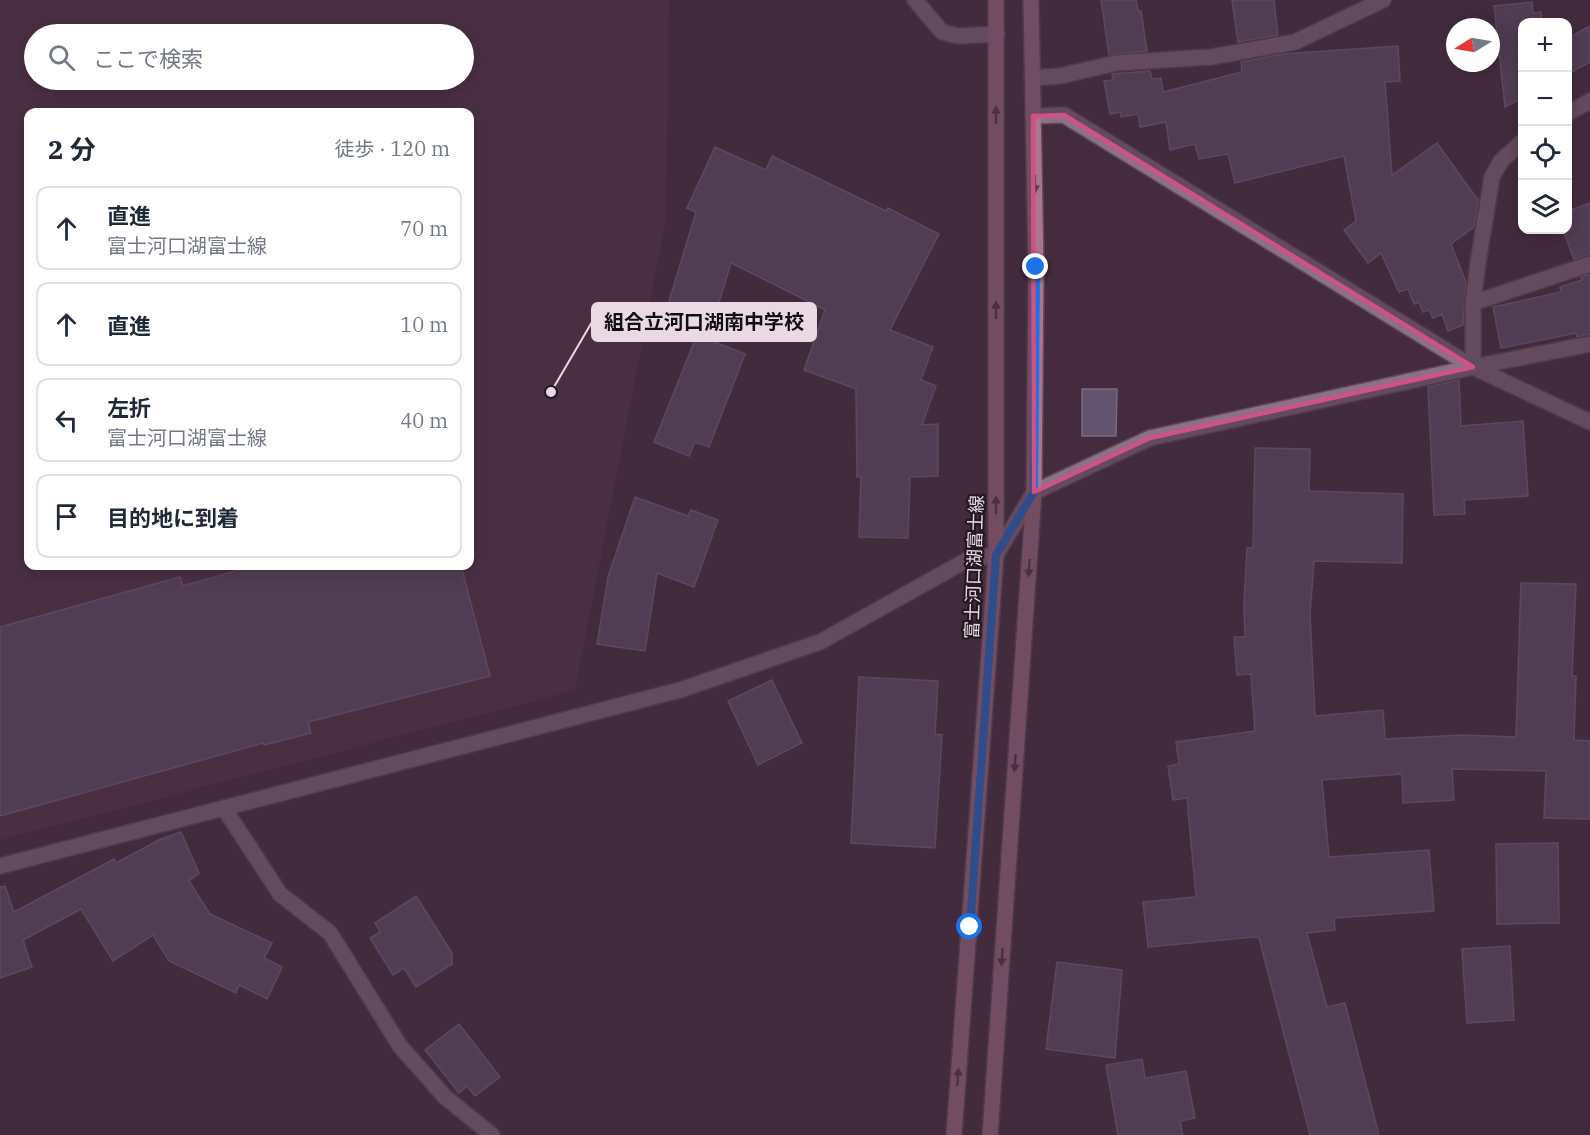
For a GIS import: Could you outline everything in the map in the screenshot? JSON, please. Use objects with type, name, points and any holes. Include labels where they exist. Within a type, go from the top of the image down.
[{"type":"main road","name":"富士河口湖富士線","points":[[954,1135],[996,555],[996,0]]},
{"type":"main road","points":[[990,1135],[1034,492],[1036,267],[1031,0]]},
{"type":"street","points":[[915,0],[942,32],[958,36],[996,34]]},
{"type":"street","points":[[1032,78],[1060,76],[1116,63],[1211,57],[1295,42],[1383,0]]},
{"type":"street","points":[[1572,112],[1590,101]]},
{"type":"street","points":[[1033,116],[1064,114],[1473,367],[1590,422]]},
{"type":"street","points":[[1473,367],[1473,303],[1492,177],[1501,161],[1518,146]]},
{"type":"street","points":[[1473,303],[1590,264]]},
{"type":"street","points":[[0,866],[680,690],[820,642],[967,560],[996,555],[1034,492],[1150,438],[1473,367],[1590,344]]},
{"type":"street","points":[[224,808],[280,894],[330,933],[400,1046],[445,1098],[492,1135]]},
{"type":"highlighted area","points":[[1064,115],[1473,367],[1150,438],[1034,492],[1033,116]]},
{"type":"shaded area","points":[[0,0],[669,0],[666,219],[575,690],[0,840]]},
{"type":"building","points":[[1101,0],[1136,0],[1138,11],[1141,11],[1147,51],[1109,55]]},
{"type":"building","points":[[1232,0],[1274,0],[1278,35],[1238,42]]},
{"type":"building","points":[[1532,2],[1533,13],[1541,12],[1542,18],[1518,18],[1518,100],[1505,107],[1500,61],[1500,18],[1495,18],[1494,6]]},
{"type":"building","points":[[1590,26],[1590,62],[1572,72],[1572,36]]},
{"type":"building","points":[[1398,46],[1400,81],[1385,82],[1392,175],[1437,143],[1478,200],[1474,227],[1451,244],[1466,282],[1463,325],[1448,331],[1442,314],[1433,318],[1429,310],[1423,312],[1419,302],[1414,304],[1408,289],[1399,292],[1381,253],[1368,263],[1344,230],[1356,221],[1344,156],[1235,183],[1228,154],[1199,159],[1195,144],[1170,150],[1166,122],[1140,127],[1138,114],[1121,117],[1120,112],[1110,114],[1104,81],[1113,80],[1112,74],[1150,71],[1152,79],[1161,78],[1163,92],[1242,72],[1241,62],[1282,54]]},
{"type":"building","points":[[715,147],[766,170],[772,156],[886,211],[888,208],[939,234],[890,330],[933,347],[921,380],[936,386],[922,425],[938,424],[938,476],[910,477],[908,538],[859,537],[861,477],[857,477],[856,389],[804,370],[825,310],[731,263],[709,335],[663,321],[696,212],[687,208]]},
{"type":"building","points":[[1590,203],[1590,254],[1574,259],[1565,234],[1572,234],[1572,210]]},
{"type":"building","points":[[1590,274],[1590,334],[1577,337],[1576,333],[1501,348],[1493,307],[1561,292],[1560,287],[1582,280],[1581,277]]},
{"type":"building","points":[[697,335],[745,354],[709,447],[695,442],[689,456],[654,442]]},
{"type":"building","points":[[1459,380],[1461,426],[1523,421],[1528,496],[1464,500],[1465,514],[1434,515],[1428,387]]},
{"type":"building","points":[[1082,389],[1117,389],[1116,436],[1082,436]]},
{"type":"building","points":[[1255,448],[1310,449],[1309,491],[1403,494],[1402,563],[1314,561],[1310,614],[1315,716],[1383,710],[1385,739],[1463,735],[1516,737],[1521,583],[1576,584],[1572,676],[1576,676],[1574,740],[1590,741],[1590,819],[1544,818],[1546,771],[1452,769],[1454,800],[1403,803],[1402,774],[1322,780],[1329,857],[1429,850],[1434,911],[1334,918],[1335,930],[1307,933],[1327,1007],[1345,1003],[1379,1135],[1310,1135],[1259,938],[1148,947],[1143,902],[1196,897],[1187,798],[1173,800],[1168,766],[1179,764],[1176,742],[1255,731],[1251,674],[1237,675],[1234,637],[1245,637],[1247,548],[1253,548]]},
{"type":"building","points":[[635,497],[688,516],[691,510],[718,520],[694,587],[657,573],[645,651],[597,644],[608,577]]},
{"type":"building","points":[[239,570],[462,570],[490,676],[308,722],[311,733],[264,745],[263,743],[0,816],[0,627],[180,577],[183,586]]},
{"type":"building","points":[[859,677],[938,681],[935,734],[942,735],[935,848],[851,843]]},
{"type":"building","points":[[772,680],[802,743],[758,765],[728,701]]},
{"type":"building","points":[[181,832],[199,873],[189,881],[210,914],[272,943],[264,958],[282,967],[267,999],[239,985],[236,993],[169,961],[153,935],[113,961],[81,909],[23,940],[32,967],[0,978],[0,887],[5,886],[14,912],[114,859],[116,863],[159,840]]},
{"type":"building","points":[[1558,843],[1559,923],[1497,924],[1496,844]]},
{"type":"building","points":[[416,896],[452,953],[452,964],[416,987],[404,968],[393,975],[370,938],[380,932],[375,923]]},
{"type":"building","points":[[1510,946],[1514,1020],[1467,1023],[1462,949]]},
{"type":"building","points":[[1057,962],[1122,970],[1115,1058],[1046,1049]]},
{"type":"building","points":[[459,1024],[500,1077],[475,1096],[467,1086],[459,1093],[425,1050]]},
{"type":"building","points":[[1142,1059],[1145,1078],[1186,1071],[1195,1118],[1180,1121],[1183,1135],[1118,1135],[1106,1065]]},
{"type":"place","name":"組合立河口湖南中学校","points":[[551,392]]},
{"type":"route","points":[[970,927],[996,555],[1034,492],[1036,267]]}]
